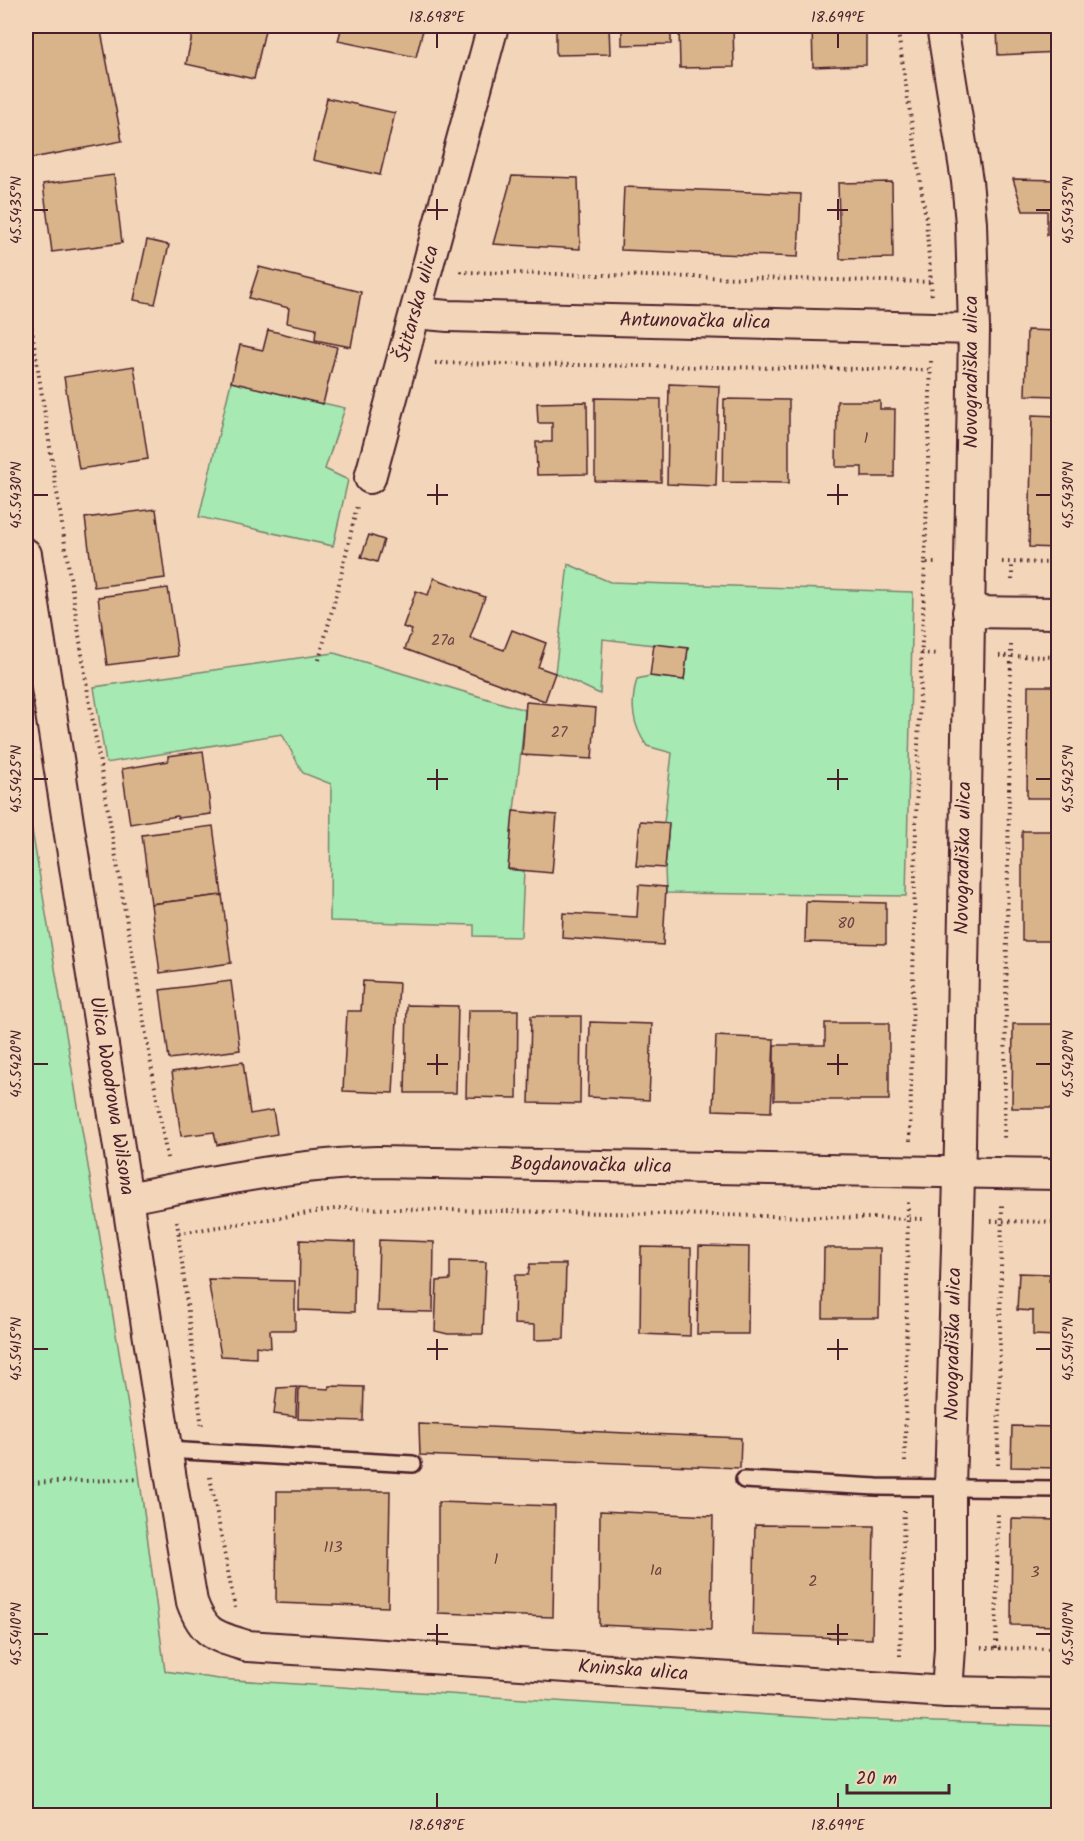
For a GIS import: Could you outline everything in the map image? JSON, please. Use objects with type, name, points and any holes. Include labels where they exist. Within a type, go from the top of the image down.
[{"type":"street","name":"Štitarska ulica","points":[[370,478],[493,26]]},
{"type":"street","name":"Novogradiška ulica","points":[[942,26],[967,181],[971,223],[974,329],[950,1488],[950,1648],[947,1692]]},
{"type":"street","name":"Antunovačka ulica","points":[[416,313],[448,316],[974,329]]},
{"type":"street","name":"Ulica Woodrowa Wilsona","points":[[26,554],[192,1602],[199,1620],[210,1632]]},
{"type":"street","points":[[968,612],[1059,613]]},
{"type":"street","name":"Bogdanovačka ulica","points":[[127,1198],[290,1168],[334,1163],[1059,1174]]},
{"type":"street","name":"Kninska ulica","points":[[210,1632],[246,1646],[947,1692],[1059,1694]]},
{"type":"lane","points":[[169,1464],[205,1453],[413,1464]]},
{"type":"lane","points":[[744,1480],[950,1488],[1059,1489]]},
{"type":"path","points":[[26,291],[88,693],[179,1233],[205,1453],[236,1612]]},
{"type":"path","points":[[319,660],[358,501],[370,478]]},
{"type":"path","points":[[900,1656],[918,760],[925,563]]},
{"type":"path","points":[[179,1233],[341,1208],[1059,1222]]},
{"type":"path","points":[[26,1483],[169,1464]]},
{"type":"path","points":[[889,1656],[950,1648],[1059,1649]]},
{"type":"green space","points":[[231,382],[345,408],[325,469],[348,480],[333,546],[199,517]]},
{"type":"green space","points":[[568,564],[610,582],[913,592],[906,896],[666,893],[665,868],[669,824],[664,823],[672,753],[647,746],[635,722],[633,706],[637,679],[650,676],[684,680],[688,649],[603,639],[600,694],[555,673]]},
{"type":"green space","points":[[334,653],[525,710],[508,869],[524,871],[521,937],[474,936],[474,925],[330,921],[331,784],[303,773],[282,734],[106,763],[94,687]]},
{"type":"green space","points":[[26,794],[138,1466],[165,1671],[219,1679],[816,1718],[1058,1726],[1058,1815],[26,1815]]},
{"type":"building","points":[[26,26],[51,26],[52,28],[100,26],[122,141],[32,158],[26,121]]},
{"type":"building","points":[[194,26],[266,26],[254,79],[186,64]]},
{"type":"building","points":[[342,26],[424,26],[416,57],[338,41]]},
{"type":"building","points":[[556,26],[609,26],[610,54],[556,55]]},
{"type":"building","points":[[622,26],[671,26],[671,44],[622,45]]},
{"type":"building","points":[[679,26],[733,26],[734,67],[680,68]]},
{"type":"building","points":[[812,26],[866,26],[866,65],[813,67]]},
{"type":"building","points":[[997,26],[1058,26],[1058,52],[998,55]]},
{"type":"building","points":[[327,98],[395,113],[380,175],[313,160]]},
{"type":"building","points":[[114,175],[122,243],[52,252],[43,184]]},
{"type":"building","points":[[512,176],[578,178],[580,249],[493,244]]},
{"type":"building","points":[[1013,179],[1058,180],[1058,235],[1047,235],[1047,211],[1023,211]]},
{"type":"building","points":[[892,182],[893,258],[840,259],[838,183]]},
{"type":"building","points":[[624,187],[801,194],[798,257],[621,250]]},
{"type":"building","points":[[147,240],[169,245],[155,304],[134,300]]},
{"type":"building","points":[[259,267],[361,292],[351,347],[315,340],[316,329],[287,323],[289,308],[249,298]]},
{"type":"building","points":[[268,330],[337,347],[323,404],[231,382],[240,345],[263,350]]},
{"type":"building","points":[[1027,330],[1058,331],[1058,396],[1025,395]]},
{"type":"building","points":[[134,366],[148,459],[79,469],[64,377]]},
{"type":"building","points":[[669,384],[719,386],[716,486],[667,484]]},
{"type":"building","points":[[595,398],[661,399],[661,482],[595,481]]},
{"type":"building","points":[[724,399],[789,400],[789,483],[723,482]]},
{"type":"building","points":[[837,401],[880,401],[880,409],[895,409],[894,477],[862,477],[862,467],[836,467]]},
{"type":"building","points":[[587,402],[588,474],[537,475],[536,442],[552,442],[552,423],[538,423],[537,403]]},
{"type":"building","points":[[1032,415],[1058,416],[1058,548],[1029,547]]},
{"type":"building","points":[[156,509],[165,578],[94,587],[85,518]]},
{"type":"building","points":[[369,535],[384,540],[377,562],[361,557]]},
{"type":"building","points":[[434,578],[485,597],[470,638],[504,650],[512,630],[546,643],[538,667],[555,673],[545,701],[405,649],[412,630],[403,627],[416,591],[428,595]]},
{"type":"building","points":[[168,588],[178,656],[107,665],[98,597]]},
{"type":"building","points":[[654,644],[688,648],[684,680],[650,676]]},
{"type":"building","points":[[1028,686],[1058,686],[1058,798],[1027,798]]},
{"type":"building","points":[[526,702],[596,708],[592,759],[522,755]]},
{"type":"building","points":[[203,751],[211,814],[178,818],[177,816],[130,824],[122,769],[168,761],[168,756]]},
{"type":"building","points":[[513,811],[557,815],[552,873],[508,869]]},
{"type":"building","points":[[640,821],[669,823],[665,868],[636,866]]},
{"type":"building","points":[[213,826],[222,895],[151,904],[142,835]]},
{"type":"building","points":[[1022,831],[1058,831],[1058,941],[1022,941]]},
{"type":"building","points":[[639,885],[666,887],[663,945],[562,938],[563,913],[637,917]]},
{"type":"building","points":[[222,895],[231,963],[160,973],[151,904]]},
{"type":"building","points":[[806,901],[886,903],[886,944],[805,942]]},
{"type":"building","points":[[231,981],[240,1050],[169,1059],[160,990]]},
{"type":"building","points":[[363,981],[399,983],[393,1093],[343,1091],[347,1011],[361,1011]]},
{"type":"building","points":[[407,1005],[458,1006],[456,1093],[405,1093]]},
{"type":"building","points":[[468,1010],[518,1010],[517,1098],[466,1097]]},
{"type":"building","points":[[531,1016],[581,1016],[580,1104],[529,1103]]},
{"type":"building","points":[[590,1022],[652,1024],[649,1100],[588,1097]]},
{"type":"building","points":[[825,1023],[889,1023],[889,1100],[774,1100],[774,1045],[825,1045]]},
{"type":"building","points":[[1013,1024],[1058,1024],[1058,1108],[1012,1108]]},
{"type":"building","points":[[716,1036],[774,1039],[771,1112],[713,1110]]},
{"type":"building","points":[[243,1062],[250,1114],[273,1110],[277,1134],[217,1145],[214,1132],[181,1136],[172,1072]]},
{"type":"building","points":[[300,1240],[355,1242],[354,1312],[299,1310]]},
{"type":"building","points":[[379,1240],[434,1242],[433,1312],[377,1311]]},
{"type":"building","points":[[699,1246],[749,1247],[748,1334],[697,1334]]},
{"type":"building","points":[[641,1247],[691,1248],[690,1336],[640,1334]]},
{"type":"building","points":[[824,1248],[880,1248],[879,1318],[823,1318]]},
{"type":"building","points":[[450,1261],[486,1262],[483,1334],[448,1334],[435,1331],[437,1281],[450,1280]]},
{"type":"building","points":[[530,1264],[566,1264],[564,1339],[535,1340],[535,1325],[514,1324],[515,1275],[528,1275]]},
{"type":"building","points":[[1019,1273],[1050,1274],[1049,1281],[1058,1281],[1058,1336],[1033,1335],[1033,1311],[1017,1310]]},
{"type":"building","points":[[208,1279],[295,1281],[295,1330],[270,1330],[271,1348],[256,1346],[256,1358],[221,1356]]},
{"type":"building","points":[[330,1386],[364,1387],[363,1421],[298,1419],[299,1387],[329,1389]]},
{"type":"building","points":[[297,1387],[296,1417],[274,1414],[277,1388]]},
{"type":"building","points":[[419,1424],[741,1438],[740,1468],[420,1455]]},
{"type":"building","points":[[1012,1426],[1058,1427],[1058,1468],[1011,1467]]},
{"type":"building","points":[[277,1491],[390,1491],[388,1607],[276,1603]]},
{"type":"building","points":[[438,1502],[555,1506],[553,1617],[438,1613]]},
{"type":"building","points":[[600,1511],[713,1516],[711,1630],[599,1625]]},
{"type":"building","points":[[1012,1519],[1058,1520],[1058,1626],[1011,1625]]},
{"type":"building","points":[[755,1525],[874,1526],[872,1639],[753,1635]]}]
